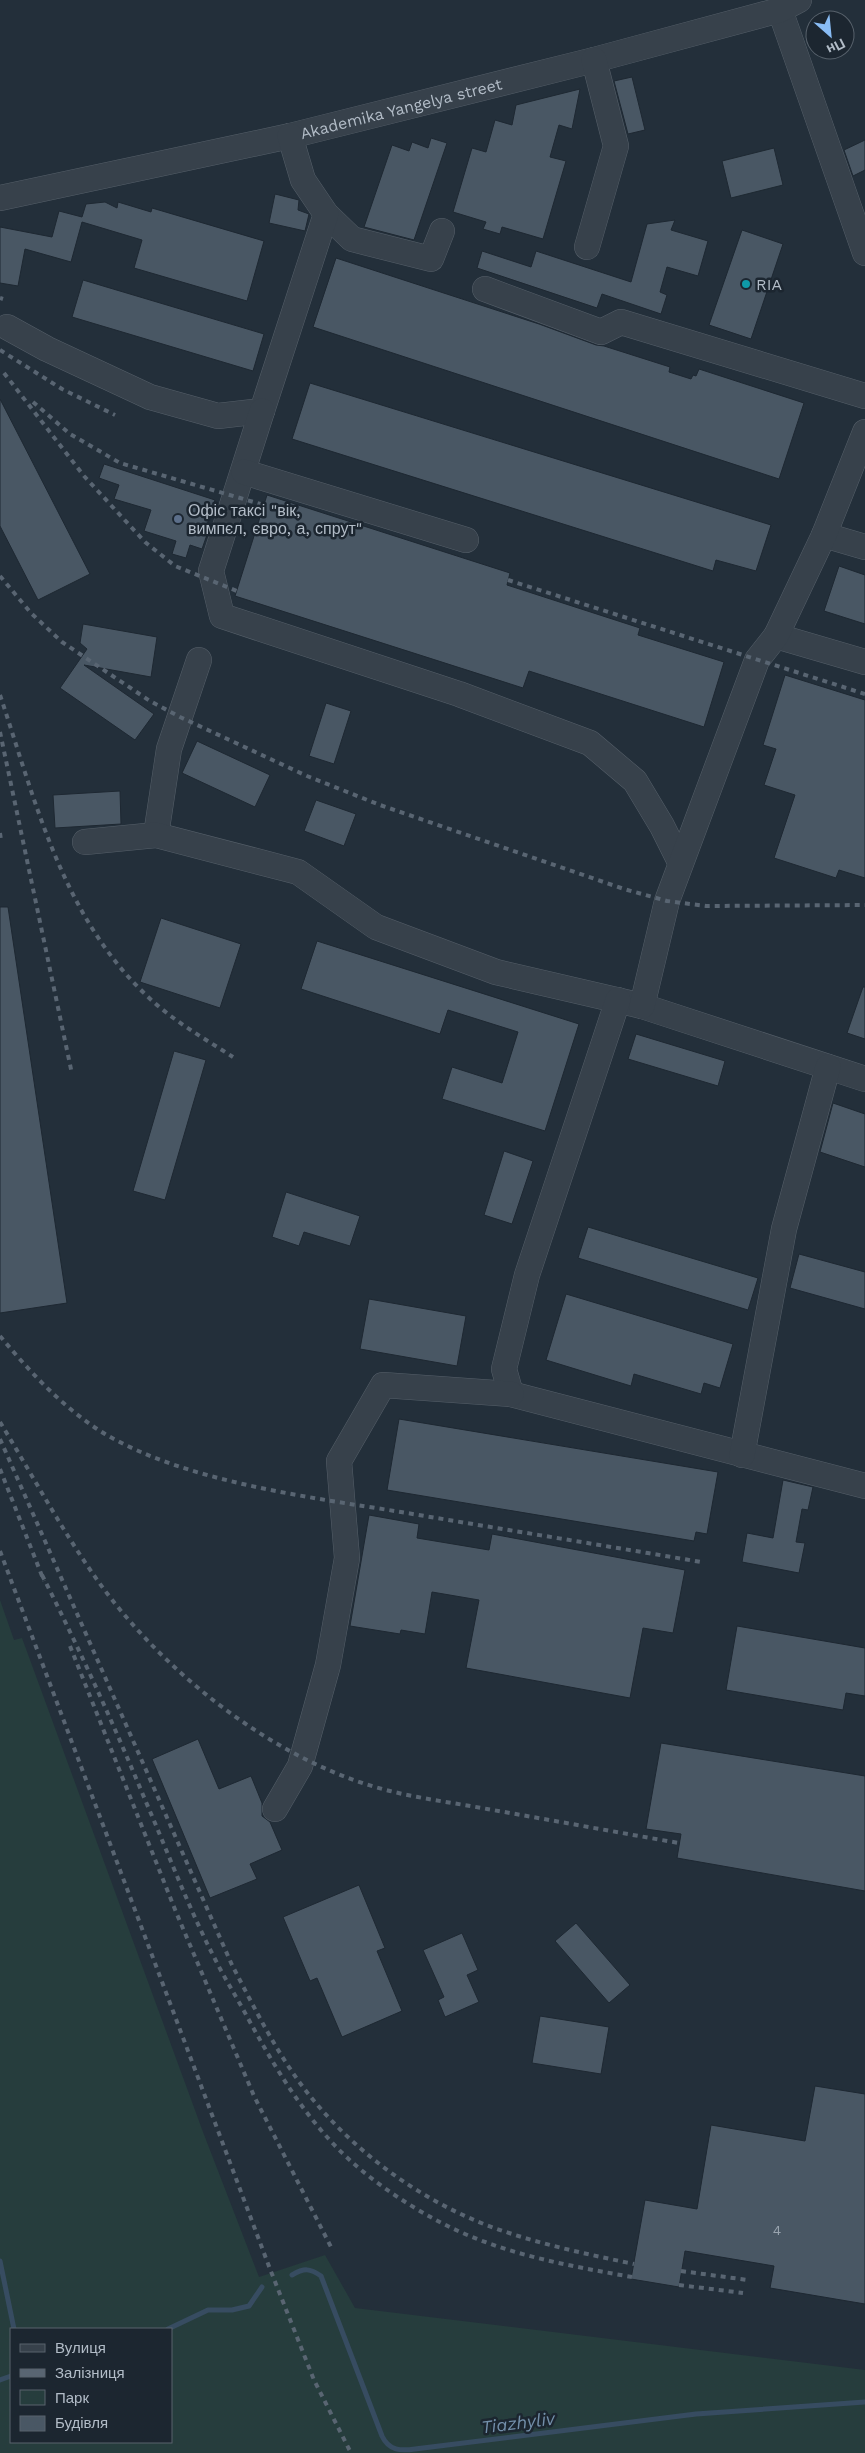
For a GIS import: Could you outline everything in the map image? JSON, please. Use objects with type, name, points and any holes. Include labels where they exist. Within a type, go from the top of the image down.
[{"type":"street","name":"Akademika Yangelya street","points":[[0,198],[290,136],[594,60],[789,5]]},
{"type":"street","points":[[789,5],[865,253]]},
{"type":"street","points":[[586,246],[616,146],[594,60]]},
{"type":"street","points":[[290,136],[302,180],[326,214],[352,239],[431,260],[442,231]]},
{"type":"street","points":[[326,214],[211,571],[222,616],[459,694],[590,743],[635,781],[662,826],[680,862]]},
{"type":"street","points":[[485,289],[601,332],[621,322],[865,396]]},
{"type":"street","points":[[7,327],[46,349],[150,397],[218,416],[262,411]]},
{"type":"street","points":[[642,1006],[667,901],[757,660],[776,636],[824,535],[865,432]]},
{"type":"street","points":[[244,472],[466,540]]},
{"type":"street","points":[[824,535],[865,547]]},
{"type":"street","points":[[776,636],[865,662]]},
{"type":"street","points":[[156,835],[169,748],[199,660]]},
{"type":"street","points":[[85,842],[156,835],[298,872],[376,927],[496,972],[642,1006],[865,1079]]},
{"type":"street","points":[[512,1394],[504,1369],[527,1276],[618,1000]]},
{"type":"street","points":[[742,1455],[784,1229],[828,1067]]},
{"type":"street","points":[[276,1809],[300,1766],[328,1665],[347,1558],[339,1461],[383,1385],[512,1394],[865,1486]]},
{"type":"green space","points":[[0,1600],[14,1640],[22,1638],[203,2132],[259,2277],[325,2255],[355,2308],[865,2370],[865,2453],[0,2453]]},
{"type":"building","points":[[632,77],[645,130],[628,134],[614,81]]},
{"type":"building","points":[[580,89],[572,129],[559,125],[550,157],[566,161],[543,239],[502,227],[500,234],[483,229],[486,222],[453,212],[472,148],[486,152],[495,120],[512,125],[516,105]]},
{"type":"building","points":[[431,138],[447,143],[414,240],[364,227],[392,145],[409,151],[412,142],[428,148]]},
{"type":"building","points":[[865,140],[865,170],[853,176],[844,150]]},
{"type":"building","points":[[774,148],[783,185],[731,198],[722,161]]},
{"type":"building","points":[[275,194],[299,200],[298,210],[309,214],[305,231],[269,223]]},
{"type":"building","points":[[105,202],[117,208],[118,202],[151,212],[152,208],[264,241],[247,301],[134,268],[142,240],[82,222],[71,262],[25,249],[18,286],[0,283],[0,227],[52,237],[59,211],[82,217],[86,204]]},
{"type":"building","points":[[675,220],[671,230],[708,241],[698,276],[667,267],[660,292],[667,295],[661,314],[602,294],[597,308],[477,268],[482,251],[531,267],[536,251],[631,282],[647,224]]},
{"type":"building","name":"RIA","points":[[742,230],[783,244],[751,339],[709,325]]},
{"type":"building","points":[[336,258],[539,324],[596,345],[670,367],[669,372],[691,379],[693,375],[696,376],[699,369],[804,403],[779,479],[313,327]]},
{"type":"building","points":[[83,280],[264,334],[253,371],[72,317]]},
{"type":"building","points":[[310,383],[771,525],[756,571],[716,560],[713,571],[292,439]]},
{"type":"building","points":[[0,399],[90,574],[38,600],[0,526]]},
{"type":"building","name":"Офіс таксі \"вік, вимпєл, євро, а, спрут\"","points":[[104,464],[215,500],[206,528],[209,529],[202,549],[190,545],[186,558],[172,554],[176,541],[144,531],[151,510],[114,499],[119,485],[99,478]]},
{"type":"building","points":[[267,495],[510,573],[507,585],[640,628],[638,635],[724,662],[704,727],[529,671],[523,688],[235,596]]},
{"type":"building","points":[[839,566],[865,575],[865,624],[824,611]]},
{"type":"building","points":[[83,624],[157,637],[151,677],[84,665],[154,714],[135,740],[60,688],[87,649],[80,643]]},
{"type":"building","points":[[785,675],[865,700],[865,878],[839,870],[836,878],[774,858],[795,795],[764,785],[776,749],[763,745]]},
{"type":"building","points":[[326,703],[351,711],[334,764],[309,756]]},
{"type":"building","points":[[197,741],[270,775],[255,807],[182,773]]},
{"type":"building","points":[[120,791],[121,824],[55,828],[53,795]]},
{"type":"building","points":[[316,800],[356,814],[344,846],[304,831]]},
{"type":"building","points":[[0,907],[8,907],[67,1303],[0,1313]]},
{"type":"building","points":[[161,918],[241,944],[220,1008],[140,982]]},
{"type":"building","points":[[317,941],[579,1024],[545,1131],[442,1099],[452,1067],[502,1083],[518,1032],[448,1010],[440,1034],[301,989]]},
{"type":"building","points":[[863,987],[865,987],[865,1039],[847,1033]]},
{"type":"building","points":[[636,1034],[725,1061],[718,1086],[628,1059]]},
{"type":"building","points":[[174,1051],[206,1060],[165,1200],[133,1191]]},
{"type":"building","points":[[833,1103],[865,1114],[865,1167],[820,1152]]},
{"type":"building","points":[[504,1151],[533,1161],[512,1224],[484,1215]]},
{"type":"building","points":[[286,1192],[360,1216],[350,1246],[304,1232],[299,1246],[272,1237]]},
{"type":"building","points":[[588,1227],[758,1278],[748,1310],[578,1258]]},
{"type":"building","points":[[799,1254],[865,1272],[865,1309],[790,1288]]},
{"type":"building","points":[[566,1294],[733,1344],[720,1388],[704,1383],[701,1394],[634,1374],[631,1386],[546,1360]]},
{"type":"building","points":[[369,1299],[466,1316],[457,1366],[360,1349]]},
{"type":"building","points":[[399,1419],[718,1472],[707,1534],[696,1532],[694,1541],[387,1490]]},
{"type":"building","points":[[783,1480],[813,1487],[808,1510],[802,1509],[796,1542],[805,1543],[799,1573],[742,1562],[747,1533],[773,1538]]},
{"type":"building","points":[[369,1515],[419,1524],[417,1538],[489,1550],[492,1534],[685,1570],[673,1633],[643,1628],[630,1698],[466,1668],[479,1600],[432,1592],[425,1634],[401,1630],[400,1634],[350,1626]]},
{"type":"building","points":[[737,1626],[865,1648],[865,1696],[846,1693],[843,1710],[726,1690]]},
{"type":"building","points":[[198,1739],[219,1789],[251,1776],[262,1803],[262,1816],[270,1822],[282,1850],[250,1864],[257,1879],[210,1898],[152,1759]]},
{"type":"building","points":[[661,1743],[865,1776],[865,1891],[677,1858],[681,1834],[646,1829]]},
{"type":"building","points":[[359,1885],[385,1948],[377,1951],[402,2011],[342,2037],[317,1978],[310,1981],[283,1917]]},
{"type":"building","points":[[576,1923],[630,1985],[609,2003],[555,1941]]},
{"type":"building","points":[[462,1933],[478,1970],[467,1975],[479,2002],[445,2017],[438,2000],[444,1997],[423,1950]]},
{"type":"building","points":[[540,2016],[609,2027],[601,2074],[532,2063]]},
{"type":"building","points":[[815,2086],[865,2094],[865,2304],[770,2288],[774,2266],[685,2251],[679,2287],[631,2279],[645,2200],[697,2209],[711,2125],[805,2141]]},
{"type":"waterway","points":[[0,2261],[14,2328]]},
{"type":"waterway","name":"Tiazhyliv","points":[[292,2275],[307,2270],[314,2271],[321,2276],[382,2436],[388,2445],[400,2450],[696,2414],[865,2402]]},
{"type":"waterway","name":"Tiazhyliv","points":[[170,2328],[208,2310],[232,2310],[249,2306],[262,2287]]},
{"type":"waterway","name":"Tiazhyliv","points":[[0,2380],[10,2376]]},
{"type":"railway","points":[[0,350],[62,389],[115,415]]},
{"type":"railway","points":[[4,373],[84,476],[145,542],[175,566],[237,591]]},
{"type":"railway","points":[[33,402],[70,434],[120,463],[264,505]]},
{"type":"railway","points":[[0,576],[31,613],[62,642],[150,701],[180,717],[307,776],[380,805],[624,889],[667,901],[706,906],[865,905]]},
{"type":"railway","points":[[508,580],[865,694]]},
{"type":"railway","points":[[0,695],[39,815],[54,854],[92,928],[116,962],[144,993],[187,1027],[233,1057]]},
{"type":"railway","points":[[0,732],[72,1074]]},
{"type":"railway","points":[[0,833],[1,840]]},
{"type":"railway","points":[[0,1336],[48,1389],[90,1424],[137,1451],[210,1476],[288,1493],[701,1562]]},
{"type":"railway","points":[[0,1422],[76,1548],[103,1588],[130,1621],[194,1685],[230,1713],[269,1739],[308,1761],[349,1778],[390,1791],[679,1843]]},
{"type":"railway","points":[[0,1439],[232,1965],[272,2040],[300,2083],[320,2108],[366,2153],[392,2173],[447,2207],[476,2221],[522,2237],[634,2264]]},
{"type":"railway","points":[[0,1469],[44,1581]]},
{"type":"railway","points":[[0,1551],[270,2269],[314,2380],[351,2453]]},
{"type":"railway","points":[[42,1575],[109,1716],[188,1901],[222,1972],[292,2092],[327,2137],[351,2161],[392,2193],[421,2212],[459,2231],[483,2241],[531,2256],[581,2268],[632,2277]]},
{"type":"railway","points":[[70,1646],[176,1912],[254,2096],[332,2249]]},
{"type":"railway","points":[[681,2271],[748,2280]]},
{"type":"railway","points":[[679,2285],[743,2293]]},
{"type":"place","name":"RIA","points":[[746,284]]},
{"type":"place","name":"Офіс таксі \"вік, вимпєл, євро, а, спрут\"","points":[[178,519]]}]
